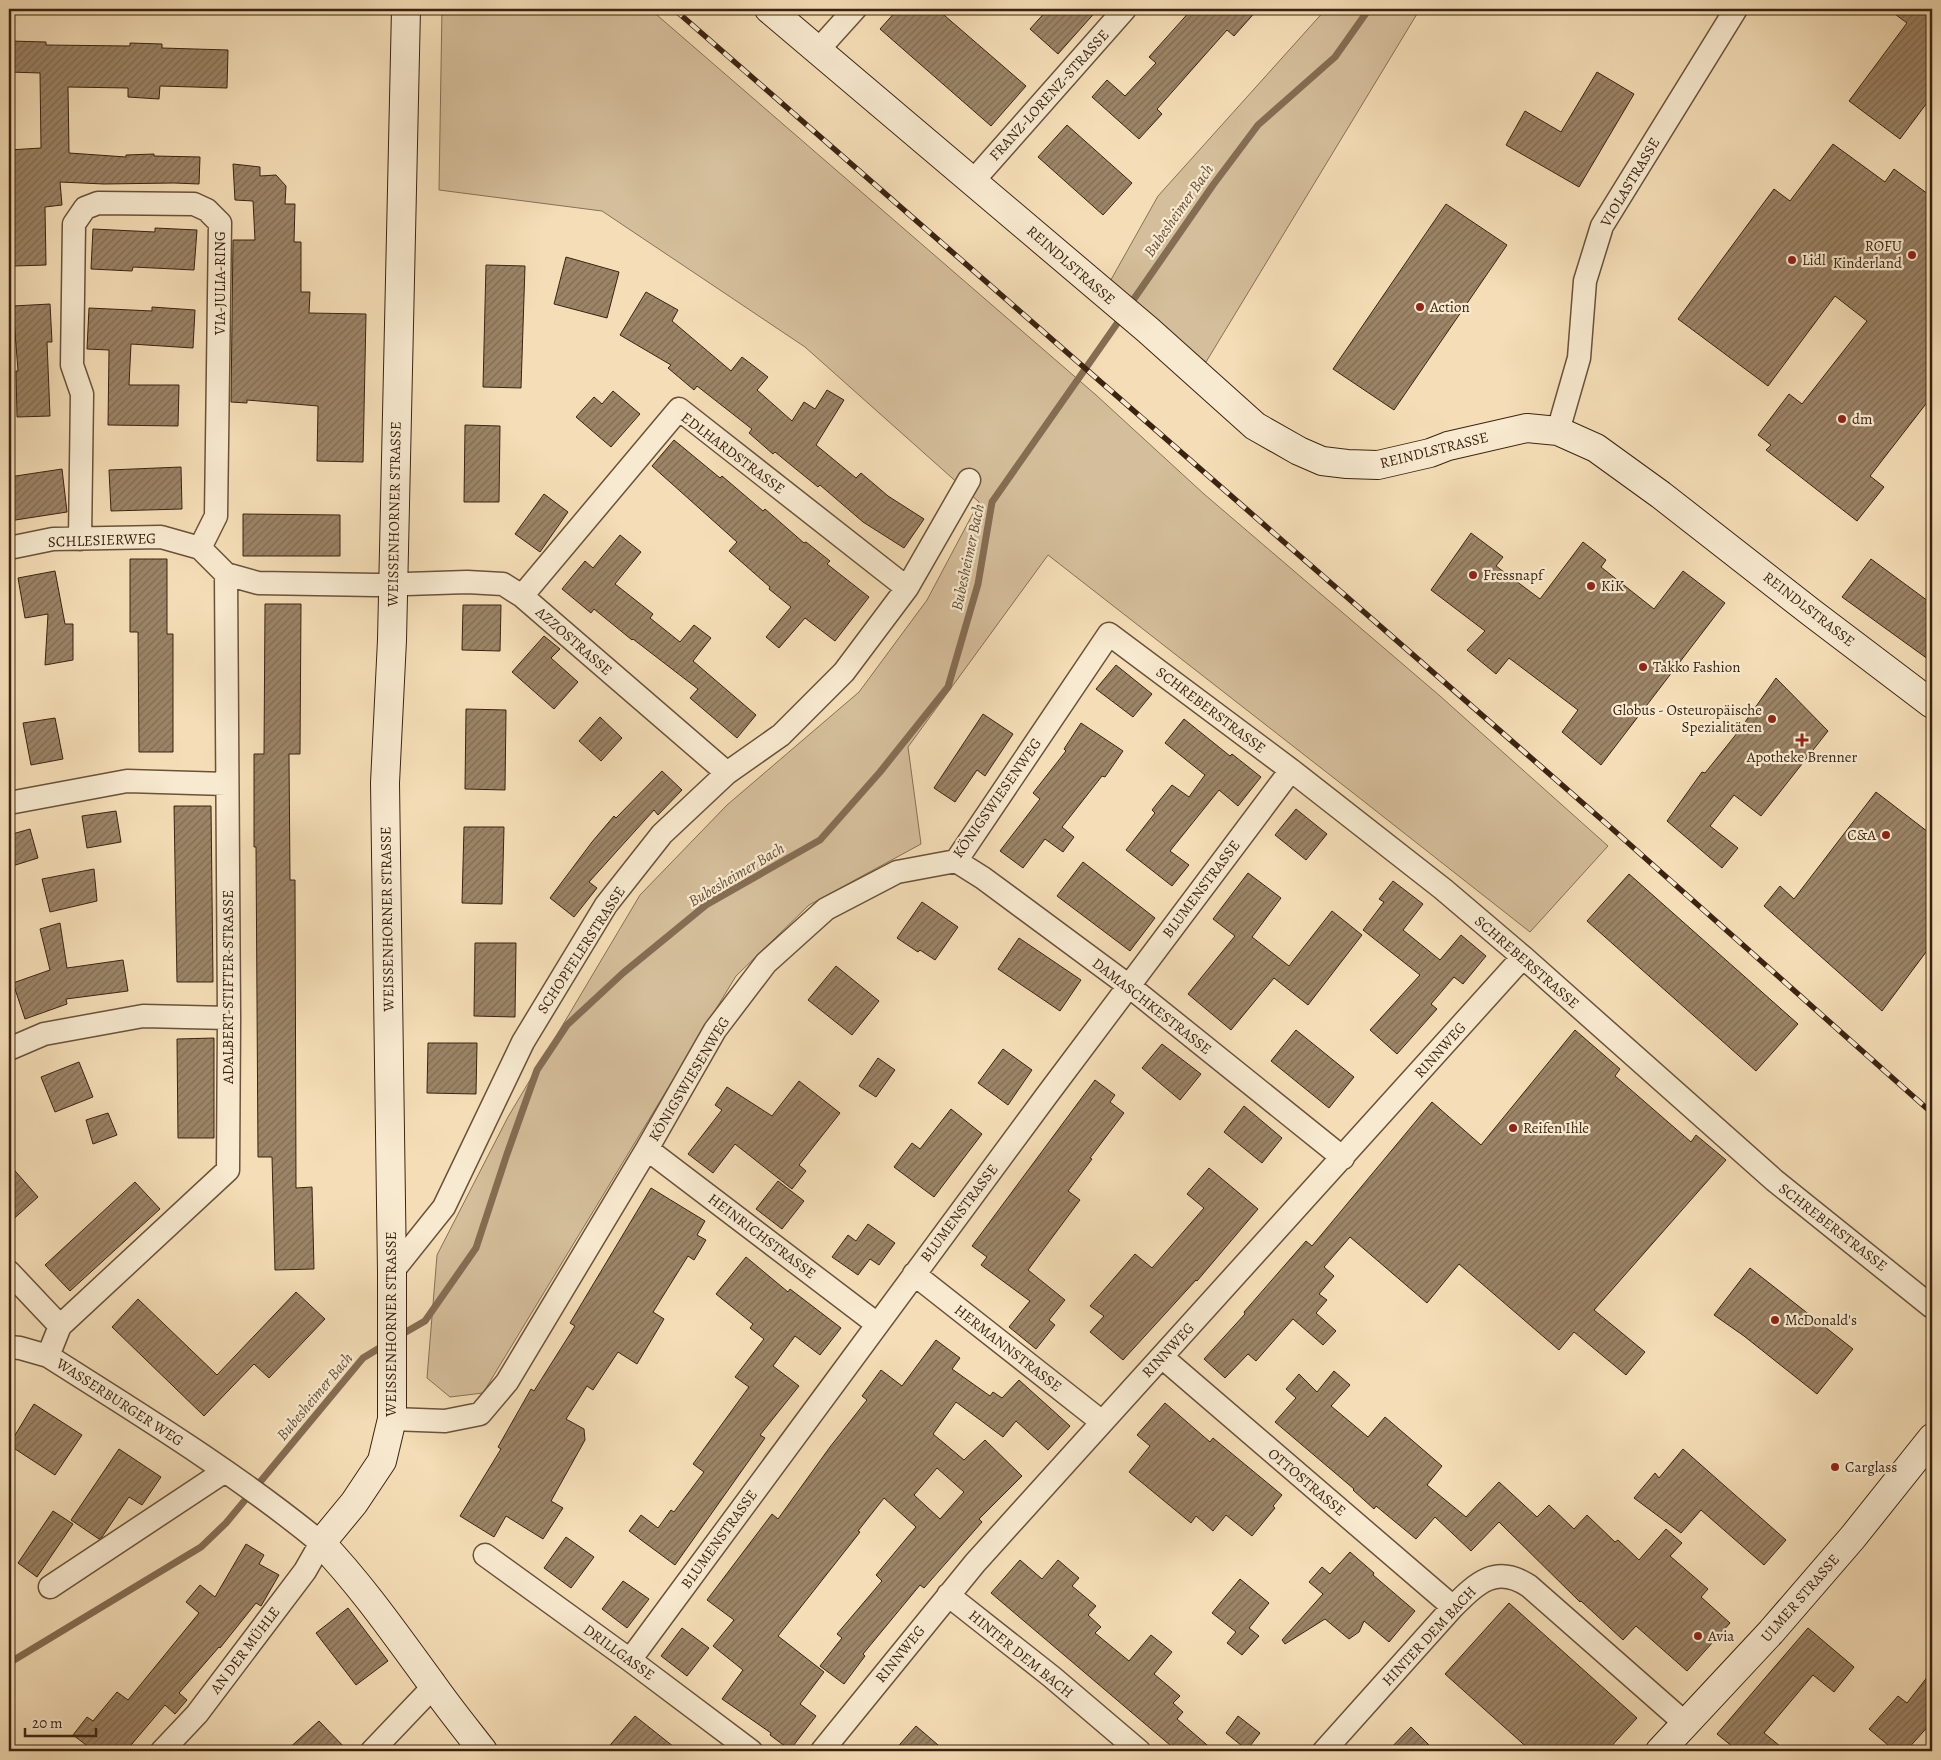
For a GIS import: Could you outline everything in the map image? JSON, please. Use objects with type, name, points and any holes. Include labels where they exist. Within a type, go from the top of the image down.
[{"type":"main road","name":"WEISSENHORNER STRASSE","points":[[321,1543],[354,1503],[382,1461],[392,1419],[386,783],[393,584],[406,9]]},
{"type":"main road","name":"REINDLSTRASSE","points":[[769,9],[1148,330],[1255,426],[1299,452],[1322,461],[1378,465],[1430,453],[1448,446],[1527,428],[1558,431],[1596,448],[1661,495],[1812,614],[1932,704]]},
{"type":"main road","name":"ULMER STRASSE","points":[[1660,1751],[1771,1632],[1847,1544],[1932,1438]]},
{"type":"main road","points":[[321,1543],[348,1571],[433,1687],[483,1751]]},
{"type":"street","points":[[818,50],[855,9]]},
{"type":"street","name":"FRANZ-LORENZ-STRASSE","points":[[973,181],[1125,9]]},
{"type":"street","name":"VIOLASTRASSE","points":[[1558,431],[1579,358],[1586,281],[1602,226],[1736,9]]},
{"type":"street","name":"VIA-JULIA-RING","points":[[80,539],[82,394],[72,364],[74,224],[85,208],[98,203],[194,204],[207,210],[220,223],[216,516],[200,548]]},
{"type":"street","name":"EDLHARDSTRASSE","points":[[522,596],[679,409],[907,588]]},
{"type":"street","name":"SCHOPFELERSTRASSE","points":[[392,1272],[444,1207],[523,1042],[606,905],[662,834],[727,773],[781,734],[844,672],[907,588],[969,480]]},
{"type":"street","name":"SCHLESIERWEG","points":[[9,548],[54,539],[161,536],[200,548],[226,574],[258,583],[393,584]]},
{"type":"street","name":"ADALBERT-STIFTER-STRASSE","points":[[60,1326],[228,1170],[229,1018],[226,574]]},
{"type":"street","name":"AZZOSTRASSE","points":[[393,584],[467,582],[503,584],[522,596],[727,773]]},
{"type":"street","name":"SCHREBERSTRASSE","points":[[1109,634],[1291,770],[1443,889],[1774,1180],[1932,1307]]},
{"type":"street","name":"KÖNIGSWIESENWEG","points":[[392,1419],[445,1421],[480,1414],[507,1382],[647,1149],[715,1030],[766,963],[826,908],[897,872],[956,861],[1109,634]]},
{"type":"street","name":"BLUMENSTRASSE","points":[[630,1660],[914,1274],[1291,770]]},
{"type":"street","points":[[9,803],[127,781],[226,784]]},
{"type":"street","name":"DAMASCHKESTRASSE","points":[[956,861],[983,878],[1129,986],[1343,1158]]},
{"type":"street","name":"RINNWEG","points":[[822,1751],[948,1595],[1102,1422],[1523,958]]},
{"type":"street","points":[[9,1049],[44,1034],[143,1016],[229,1018]]},
{"type":"street","name":"HEINRICHSTRASSE","points":[[647,1149],[877,1324]]},
{"type":"street","points":[[9,1272],[60,1326],[48,1356]]},
{"type":"street","name":"HERMANNSTRASSE","points":[[914,1274],[1102,1422]]},
{"type":"street","name":"WASSERBURGER WEG","points":[[9,1347],[48,1356],[232,1476],[276,1507],[321,1543]]},
{"type":"street","name":"OTTOSTRASSE","points":[[1162,1357],[1453,1607]]},
{"type":"street","points":[[50,1587],[232,1476]]},
{"type":"street","name":"AN DER MÜHLE","points":[[162,1751],[197,1714],[305,1571],[321,1543]]},
{"type":"street","name":"DRILLGASSE","points":[[485,1555],[751,1751]]},
{"type":"street","name":"HINTER DEM BACH","points":[[1324,1751],[1473,1587],[1486,1579],[1500,1575],[1520,1580],[1538,1594],[1686,1724]]},
{"type":"street","name":"HINTER DEM BACH","points":[[948,1595],[1052,1678],[1139,1751]]},
{"type":"street","points":[[372,1751],[433,1687]]},
{"type":"shaded area","points":[[442,9],[650,9],[1096,395],[1204,494],[1440,696],[1608,846],[1530,932],[1048,555],[908,747],[921,844],[809,905],[736,976],[483,1393],[450,1397],[427,1378],[437,1255],[508,1117],[640,895],[727,805],[859,692],[927,600],[979,502],[805,347],[602,211],[439,190]]},
{"type":"shaded area","points":[[1326,9],[1420,9],[1206,362],[1108,285],[1158,196]]},
{"type":"building","points":[[898,9],[937,9],[1026,86],[991,126],[880,29]]},
{"type":"building","points":[[1048,9],[1098,9],[1058,54],[1030,29]]},
{"type":"building","points":[[1192,9],[1258,9],[1234,36],[1227,30],[1157,109],[1162,114],[1139,139],[1092,97],[1107,80],[1125,96],[1156,63],[1149,57]]},
{"type":"building","points":[[1888,9],[1932,9],[1932,96],[1900,139],[1849,101],[1907,23]]},
{"type":"building","points":[[10,41],[46,42],[46,45],[130,46],[130,43],[162,44],[162,48],[228,50],[227,88],[160,86],[159,99],[128,97],[128,88],[68,87],[69,153],[126,157],[126,155],[154,154],[154,156],[200,157],[199,184],[60,182],[62,205],[45,207],[46,265],[14,266],[12,212],[9,213],[9,150],[41,148],[40,73],[9,72]]},
{"type":"building","points":[[1597,72],[1634,94],[1579,187],[1506,145],[1525,111],[1561,132]]},
{"type":"building","points":[[1067,125],[1132,183],[1103,215],[1038,157]]},
{"type":"building","points":[[1833,144],[1885,182],[1894,169],[1932,197],[1932,396],[1870,476],[1884,487],[1857,521],[1766,450],[1771,445],[1758,435],[1789,394],[1802,404],[1867,321],[1835,296],[1768,386],[1678,319],[1774,189],[1790,201]]},
{"type":"building","points":[[233,164],[260,167],[260,176],[276,175],[286,186],[285,204],[295,204],[294,242],[301,242],[301,292],[310,292],[309,313],[366,314],[363,462],[317,461],[318,406],[247,400],[247,403],[231,402],[233,240],[255,240],[253,201],[235,200]]},
{"type":"building","name":"Action","points":[[1446,204],[1507,245],[1394,410],[1333,369]]},
{"type":"building","points":[[155,228],[197,230],[194,270],[133,267],[132,271],[91,269],[93,229],[155,232]]},
{"type":"building","points":[[566,257],[619,272],[607,318],[554,304]]},
{"type":"building","points":[[486,265],[525,266],[521,388],[483,387]]},
{"type":"building","points":[[646,292],[678,310],[672,321],[731,371],[742,357],[768,377],[757,390],[792,421],[804,402],[815,409],[827,390],[844,400],[816,445],[856,478],[861,473],[888,496],[924,519],[904,548],[863,522],[820,485],[818,487],[775,452],[773,454],[749,433],[752,429],[697,386],[694,390],[668,368],[671,365],[620,335]]},
{"type":"building","points":[[50,304],[52,342],[47,342],[50,416],[17,417],[16,371],[18,371],[13,306]]},
{"type":"building","points":[[152,307],[195,310],[193,348],[131,344],[129,385],[179,385],[178,426],[108,425],[109,350],[87,349],[89,308],[152,311]]},
{"type":"building","points":[[613,391],[640,414],[611,447],[576,417],[594,397],[602,404]]},
{"type":"building","points":[[465,425],[500,426],[499,502],[464,502]]},
{"type":"building","points":[[674,440],[720,478],[722,476],[763,511],[765,509],[804,543],[806,542],[830,561],[827,564],[869,597],[835,641],[805,618],[779,648],[766,637],[791,607],[729,551],[737,542],[652,466]]},
{"type":"building","points":[[181,467],[182,509],[111,511],[109,470]]},
{"type":"building","points":[[62,469],[67,512],[9,521],[9,477]]},
{"type":"building","points":[[544,494],[568,512],[540,552],[515,534]]},
{"type":"building","points":[[243,514],[340,515],[340,556],[243,556]]},
{"type":"building","points":[[1471,533],[1503,557],[1496,566],[1540,599],[1583,542],[1606,560],[1601,567],[1654,609],[1683,571],[1725,603],[1601,765],[1562,732],[1578,710],[1509,658],[1496,674],[1467,650],[1485,631],[1431,590]]},
{"type":"building","points":[[620,535],[641,552],[615,584],[653,614],[650,618],[680,642],[694,625],[711,638],[693,661],[756,715],[737,738],[690,698],[698,689],[594,609],[591,613],[562,589],[585,561],[593,568]]},
{"type":"building","points":[[130,559],[167,559],[167,634],[173,634],[173,752],[139,752],[138,632],[130,632]]},
{"type":"building","points":[[1871,559],[1932,604],[1932,662],[1842,597]]},
{"type":"building","points":[[55,571],[65,624],[73,624],[73,660],[45,665],[48,614],[25,618],[18,578]]},
{"type":"building","points":[[265,604],[301,604],[300,754],[289,754],[290,880],[295,880],[296,1188],[312,1187],[314,1269],[275,1270],[272,1157],[258,1157],[254,754],[264,754]]},
{"type":"building","points":[[463,605],[501,605],[500,651],[462,650]]},
{"type":"building","points":[[544,636],[560,649],[551,658],[578,682],[554,709],[512,672]]},
{"type":"building","points":[[1116,665],[1152,694],[1133,717],[1096,689]]},
{"type":"building","points":[[1776,678],[1828,731],[1761,816],[1734,795],[1710,826],[1738,848],[1722,868],[1667,821],[1702,772],[1705,773],[1738,732]]},
{"type":"building","points":[[466,709],[506,710],[505,790],[465,789]]},
{"type":"building","points":[[983,714],[1013,734],[985,776],[977,770],[955,802],[934,788]]},
{"type":"building","points":[[600,717],[622,738],[601,761],[579,741]]},
{"type":"building","points":[[55,718],[63,759],[31,765],[23,723]]},
{"type":"building","points":[[1184,719],[1230,756],[1232,754],[1261,777],[1238,806],[1219,790],[1170,851],[1189,865],[1172,886],[1126,850],[1155,813],[1152,810],[1172,785],[1189,797],[1205,775],[1165,743]]},
{"type":"building","points":[[1081,723],[1123,751],[1105,777],[1102,776],[1062,827],[1074,837],[1063,852],[1045,839],[1023,868],[1000,851],[1040,799],[1033,793],[1066,751],[1064,749]]},
{"type":"building","points":[[662,771],[682,790],[658,815],[654,810],[589,882],[597,888],[574,917],[550,898],[614,816],[616,818]]},
{"type":"building","points":[[1876,792],[1932,835],[1932,944],[1882,1011],[1764,906],[1780,886],[1794,899]]},
{"type":"building","points":[[174,806],[211,806],[213,982],[177,982]]},
{"type":"building","points":[[1296,809],[1327,834],[1306,860],[1275,835]]},
{"type":"building","points":[[116,811],[121,842],[87,848],[82,816]]},
{"type":"building","points":[[464,827],[504,827],[502,904],[462,903]]},
{"type":"building","points":[[30,829],[38,858],[9,867],[9,835]]},
{"type":"building","points":[[1083,862],[1155,918],[1130,951],[1057,896]]},
{"type":"building","points":[[94,869],[97,901],[50,912],[42,879]]},
{"type":"building","points":[[1248,873],[1281,898],[1252,937],[1289,966],[1332,911],[1362,935],[1308,1005],[1274,978],[1231,1030],[1188,994],[1235,936],[1213,919]]},
{"type":"building","points":[[1629,874],[1798,1024],[1756,1071],[1587,921]]},
{"type":"building","points":[[1393,881],[1423,904],[1403,930],[1440,960],[1461,935],[1486,956],[1463,984],[1454,977],[1431,1004],[1437,1009],[1397,1054],[1370,1030],[1420,975],[1363,930],[1384,902],[1379,899]]},
{"type":"building","points":[[922,902],[958,927],[935,960],[920,950],[918,952],[897,938]]},
{"type":"building","points":[[60,923],[67,968],[123,960],[128,991],[66,999],[67,1004],[25,1019],[13,983],[50,970],[40,929]]},
{"type":"building","points":[[1019,938],[1081,980],[1060,1011],[998,969]]},
{"type":"building","points":[[475,943],[516,943],[515,1017],[474,1016]]},
{"type":"building","points":[[836,966],[879,1001],[852,1035],[808,1000]]},
{"type":"building","points":[[1296,1030],[1354,1077],[1329,1108],[1271,1061]]},
{"type":"building","points":[[1575,1030],[1620,1069],[1615,1076],[1691,1142],[1696,1135],[1726,1160],[1594,1310],[1645,1352],[1626,1375],[1574,1332],[1559,1350],[1459,1264],[1427,1303],[1350,1237],[1324,1267],[1334,1276],[1319,1294],[1327,1300],[1316,1313],[1336,1331],[1323,1345],[1293,1319],[1256,1361],[1248,1354],[1225,1378],[1204,1359],[1245,1314],[1244,1312],[1306,1241],[1312,1246],[1432,1102],[1481,1145]]},
{"type":"building","points":[[214,1038],[214,1138],[178,1138],[177,1039]]},
{"type":"building","points":[[428,1043],[477,1043],[476,1094],[427,1093]]},
{"type":"building","points":[[1162,1044],[1201,1074],[1180,1100],[1142,1068]]},
{"type":"building","points":[[1003,1049],[1032,1070],[1008,1105],[978,1083]]},
{"type":"building","points":[[878,1058],[895,1070],[876,1097],[859,1086]]},
{"type":"building","points":[[79,1062],[93,1097],[55,1112],[41,1077]]},
{"type":"building","points":[[1095,1080],[1115,1095],[1110,1102],[1124,1113],[1068,1191],[1080,1200],[1028,1270],[1065,1300],[1049,1320],[1055,1325],[1036,1349],[1009,1327],[1030,1301],[981,1265],[987,1257],[972,1246]]},
{"type":"building","points":[[799,1081],[840,1113],[799,1165],[806,1171],[792,1189],[735,1144],[713,1173],[688,1154],[722,1110],[715,1105],[727,1087],[772,1116]]},
{"type":"building","points":[[1244,1106],[1282,1138],[1262,1163],[1224,1132]]},
{"type":"building","points":[[951,1109],[982,1134],[934,1197],[894,1167],[912,1143],[920,1149]]},
{"type":"building","points":[[108,1113],[117,1135],[93,1144],[86,1120]]},
{"type":"building","points":[[9,1164],[38,1197],[9,1223]]},
{"type":"building","points":[[1209,1168],[1258,1209],[1197,1281],[1123,1360],[1090,1332],[1104,1316],[1090,1306],[1135,1254],[1152,1268],[1204,1208],[1187,1194]]},
{"type":"building","points":[[778,1181],[804,1201],[782,1229],[756,1209]]},
{"type":"building","points":[[135,1182],[160,1209],[70,1291],[45,1265]]},
{"type":"building","points":[[651,1188],[705,1221],[697,1235],[706,1240],[694,1260],[688,1256],[653,1312],[664,1319],[637,1364],[618,1352],[593,1390],[587,1386],[566,1419],[584,1429],[585,1440],[551,1501],[563,1508],[543,1539],[506,1516],[494,1537],[460,1516],[501,1449],[498,1447],[531,1389],[534,1391],[575,1326],[570,1323]]},
{"type":"building","points":[[868,1224],[895,1243],[879,1265],[870,1259],[858,1275],[832,1257],[848,1235],[856,1241]]},
{"type":"building","points":[[746,1257],[788,1292],[790,1289],[841,1328],[820,1355],[795,1336],[773,1366],[799,1386],[760,1435],[765,1438],[675,1565],[629,1531],[641,1515],[658,1528],[671,1510],[674,1512],[704,1472],[693,1464],[749,1387],[735,1377],[764,1339],[750,1328],[753,1324],[716,1294]]},
{"type":"building","name":"McDonald's","points":[[1750,1268],[1853,1349],[1817,1394],[1744,1336],[1714,1315]]},
{"type":"building","points":[[296,1292],[325,1319],[269,1378],[254,1364],[204,1416],[112,1327],[138,1299],[217,1375]]},
{"type":"building","points":[[936,1340],[960,1358],[952,1369],[990,1396],[993,1392],[1002,1398],[1019,1380],[1070,1426],[1048,1450],[1016,1421],[1003,1437],[956,1402],[933,1434],[964,1460],[985,1440],[1022,1476],[979,1519],[982,1522],[924,1588],[920,1585],[863,1654],[865,1656],[844,1684],[820,1666],[842,1638],[837,1634],[882,1581],[876,1575],[916,1527],[884,1498],[858,1531],[860,1532],[778,1636],[824,1672],[800,1704],[816,1716],[790,1750],[770,1735],[771,1733],[722,1699],[743,1670],[713,1646],[734,1620],[707,1600],[772,1514],[778,1519],[867,1400],[862,1396],[881,1370],[902,1386]],"holes":[[[937,1468],[964,1492],[940,1519],[914,1495]]]},
{"type":"building","points":[[1334,1371],[1350,1385],[1331,1406],[1368,1437],[1385,1417],[1442,1466],[1427,1485],[1466,1517],[1499,1482],[1537,1517],[1549,1505],[1574,1529],[1587,1515],[1615,1542],[1618,1540],[1639,1560],[1666,1529],[1682,1543],[1670,1556],[1708,1589],[1701,1597],[1730,1623],[1687,1671],[1636,1626],[1623,1640],[1580,1602],[1499,1522],[1471,1551],[1435,1517],[1416,1539],[1376,1506],[1374,1509],[1354,1489],[1275,1422],[1296,1398],[1286,1389],[1299,1374],[1317,1392]]},
{"type":"building","points":[[1165,1403],[1210,1442],[1213,1438],[1282,1495],[1273,1506],[1275,1508],[1252,1536],[1226,1515],[1213,1531],[1196,1516],[1191,1523],[1129,1472],[1150,1446],[1137,1435]]},
{"type":"building","points":[[34,1404],[82,1435],[55,1475],[9,1445]]},
{"type":"building","points":[[119,1449],[161,1477],[142,1505],[129,1497],[99,1539],[71,1520]]},
{"type":"building","points":[[1683,1449],[1786,1540],[1764,1565],[1701,1510],[1681,1533],[1634,1498],[1655,1473],[1659,1478]]},
{"type":"building","points":[[53,1511],[73,1524],[37,1577],[18,1563]]},
{"type":"building","points":[[566,1537],[594,1557],[571,1588],[544,1568]]},
{"type":"building","points":[[246,1544],[264,1555],[259,1564],[279,1575],[261,1606],[256,1603],[220,1648],[179,1693],[187,1700],[175,1714],[165,1705],[126,1751],[94,1751],[73,1735],[87,1717],[93,1721],[117,1692],[128,1700],[199,1613],[186,1602],[200,1585],[215,1597]]},
{"type":"building","points":[[1350,1552],[1374,1573],[1373,1575],[1415,1611],[1389,1642],[1364,1621],[1359,1632],[1349,1639],[1325,1619],[1285,1644],[1282,1640],[1323,1594],[1309,1582],[1322,1567],[1330,1574]]},
{"type":"building","points":[[1020,1560],[1042,1579],[1058,1560],[1079,1578],[1072,1586],[1096,1606],[1088,1615],[1101,1627],[1095,1633],[1129,1661],[1151,1635],[1172,1652],[1154,1674],[1180,1696],[1173,1703],[1183,1712],[1177,1719],[1214,1751],[1177,1751],[991,1593]]},
{"type":"building","points":[[1240,1579],[1269,1603],[1249,1628],[1259,1636],[1242,1655],[1227,1643],[1236,1632],[1212,1613]]},
{"type":"building","points":[[623,1581],[649,1599],[627,1628],[602,1609]]},
{"type":"building","points":[[1509,1603],[1637,1718],[1607,1751],[1531,1751],[1445,1674]]},
{"type":"building","points":[[348,1608],[388,1661],[356,1685],[316,1633]]},
{"type":"building","points":[[682,1628],[709,1648],[687,1676],[661,1656]]},
{"type":"building","points":[[1808,1628],[1854,1667],[1834,1692],[1813,1675],[1764,1733],[1786,1751],[1738,1751],[1717,1734]]},
{"type":"building","points":[[1932,1671],[1932,1722],[1906,1751],[1895,1751],[1869,1729],[1898,1696],[1907,1703]]},
{"type":"building","points":[[635,1716],[679,1751],[605,1751]]},
{"type":"building","points":[[1238,1716],[1260,1733],[1247,1750],[1226,1733]]},
{"type":"building","points":[[319,1721],[348,1751],[286,1751]]},
{"type":"building","points":[[916,1726],[945,1751],[894,1751]]},
{"type":"building","points":[[1411,1727],[1435,1751],[1388,1751]]},
{"type":"waterway","name":"Bubesheimer Bach","points":[[1129,306],[1213,185],[1258,125],[1335,57],[1369,9]]},
{"type":"waterway","name":"Bubesheimer Bach","points":[[399,1336],[425,1321],[476,1248],[537,1070],[567,1025],[623,973],[706,905],[820,840],[880,772],[948,687],[978,584],[992,502],[1123,315]]},
{"type":"waterway","name":"Bubesheimer Bach","points":[[9,1663],[201,1547],[226,1523],[363,1358],[386,1344]]},
{"type":"railway","points":[[674,9],[1609,826],[1932,1113]]},
{"type":"place","name":"ROFU Kinderland","points":[[1912,255]]},
{"type":"place","name":"Lidl","points":[[1792,260]]},
{"type":"place","name":"Action","points":[[1420,307]]},
{"type":"place","name":"dm","points":[[1842,419]]},
{"type":"place","name":"Fressnapf","points":[[1473,575]]},
{"type":"place","name":"KiK","points":[[1591,586]]},
{"type":"place","name":"Takko Fashion","points":[[1643,667]]},
{"type":"place","name":"Globus - Osteuropäische Spezialitäten","points":[[1772,719]]},
{"type":"place","name":"Apotheke Brenner","points":[[1802,740]]},
{"type":"place","name":"C&A","points":[[1886,835]]},
{"type":"place","name":"Reifen Ihle","points":[[1513,1128]]},
{"type":"place","name":"McDonald's","points":[[1775,1320]]},
{"type":"place","name":"Carglass","points":[[1835,1467]]},
{"type":"place","name":"Avia","points":[[1698,1636]]}]
